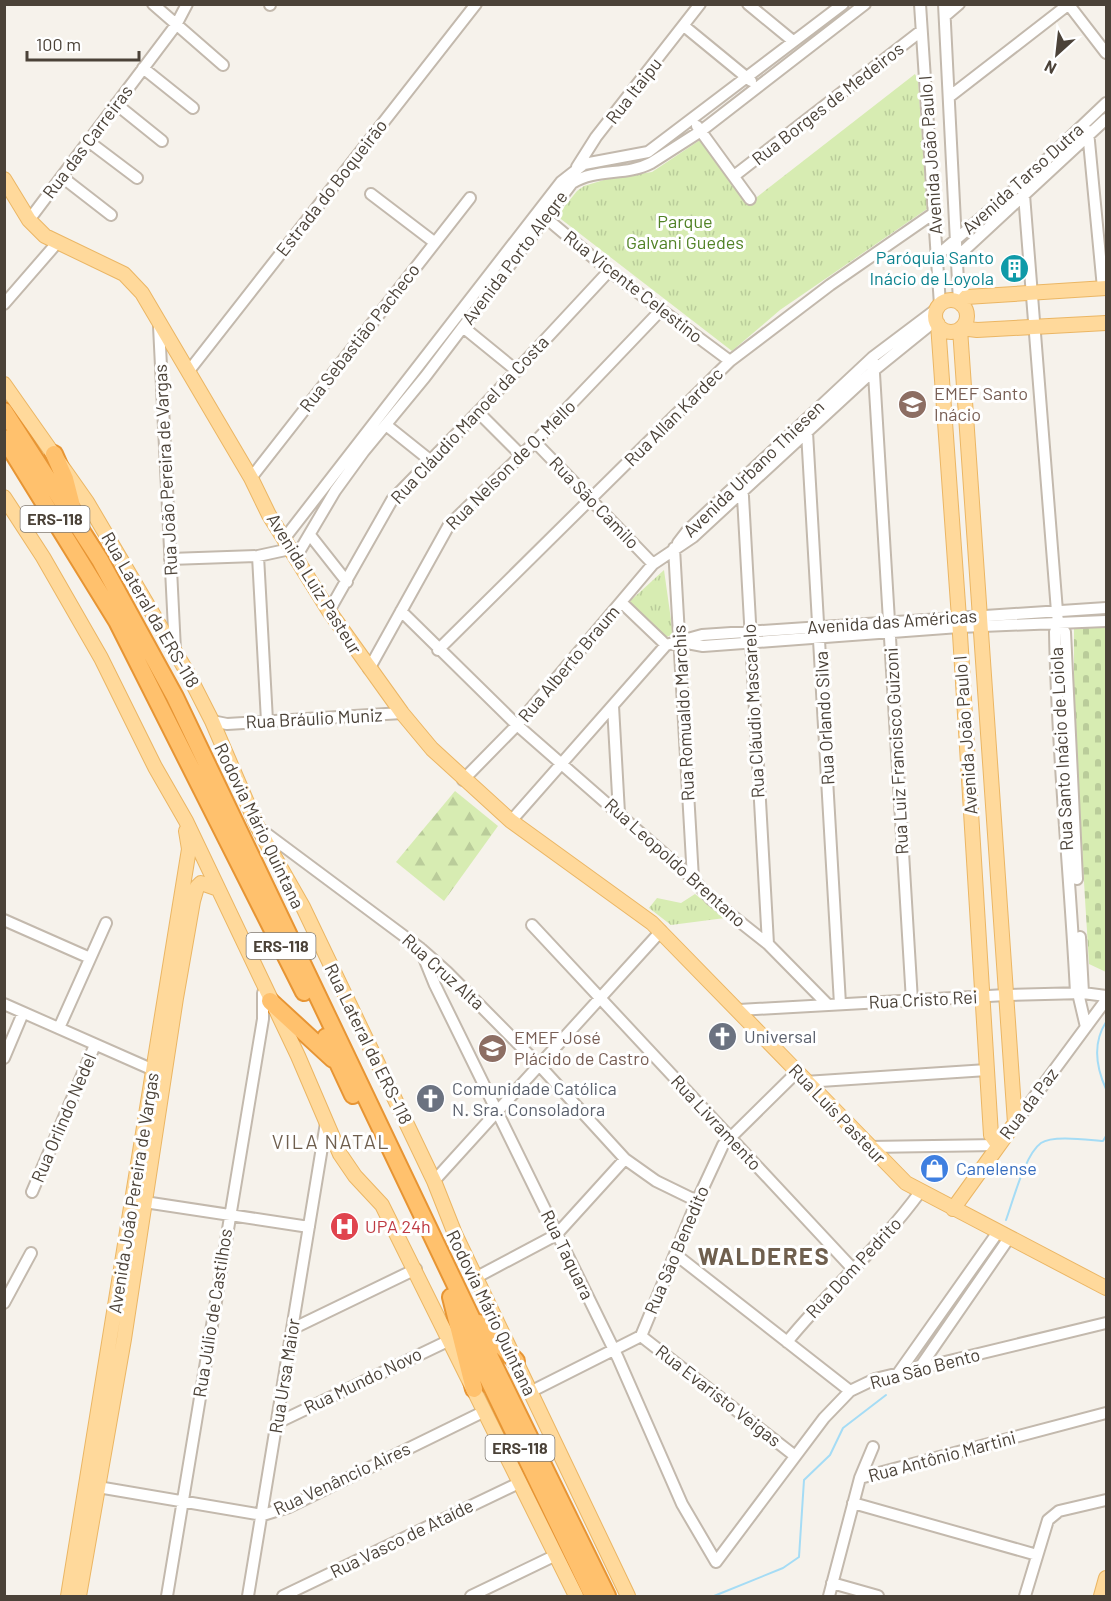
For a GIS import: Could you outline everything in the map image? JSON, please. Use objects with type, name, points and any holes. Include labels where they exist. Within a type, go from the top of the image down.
[{"type":"highway","name":"Rodovia Mário Quintana","points":[[4,411],[75,519],[130,612],[175,697],[468,1311],[607,1596]]},
{"type":"highway","name":"Rodovia Mário Quintana","points":[[4,438],[117,621],[167,717],[339,1064],[451,1297],[483,1371],[593,1596]]},
{"type":"highway","points":[[54,454],[65,479],[75,519]]},
{"type":"highway","points":[[270,1001],[339,1064]]},
{"type":"highway","points":[[451,1297],[474,1389]]},
{"type":"highway","points":[[468,1311],[516,1361]]},
{"type":"main road","points":[[4,179],[29,220],[45,236],[124,274],[146,299],[159,326],[188,372]]},
{"type":"main road","points":[[960,303],[966,297],[1105,288]]},
{"type":"main road","points":[[961,328],[967,316],[960,303],[951,300],[938,314],[948,331],[961,328],[977,330],[1107,323]]},
{"type":"main road","name":"Avenida João Paulo I","points":[[938,314],[991,1135],[998,1145]]},
{"type":"main road","name":"Avenida João Paulo I","points":[[961,328],[1015,1123]]},
{"type":"main road","name":"Avenida Luiz Pasteur","points":[[188,372],[290,549],[369,669],[402,713],[463,780]]},
{"type":"main road","name":"Rua Lateral da ERS-118","points":[[4,384],[87,502],[175,650],[212,721],[258,828],[303,907],[434,1181],[475,1278],[628,1596]]},
{"type":"main road","points":[[4,497],[43,557],[101,658],[218,889],[340,1154],[355,1176],[382,1204],[576,1596]]},
{"type":"main road","name":"Rua Luís Pasteur","points":[[463,780],[510,821],[661,931],[893,1171],[920,1192],[1107,1288]]},
{"type":"main road","name":"Avenida João Pereira de Vargas","points":[[79,1596],[92,1486],[118,1337],[159,1073],[184,879],[188,838],[170,793]]},
{"type":"main road","points":[[184,879],[194,877],[199,884],[207,883],[218,889]]},
{"type":"main road","name":"Avenida João Pereira de Vargas","points":[[170,996],[199,884]]},
{"type":"main road","name":"Rua da Paz","points":[[953,1209],[1015,1123]]},
{"type":"main road","name":"Avenida João Pereira de Vargas","points":[[68,1596],[92,1486]]},
{"type":"main road","points":[[1101,1596],[1107,1578]]},
{"type":"street","points":[[153,4],[223,65]]},
{"type":"street","name":"Rua das Carreiras","points":[[29,220],[176,25],[187,4]]},
{"type":"street","name":"Estrada do Boqueirão","points":[[188,372],[476,4]]},
{"type":"street","name":"Rua Itaipu","points":[[577,174],[596,137],[700,4]]},
{"type":"street","points":[[748,4],[793,41]]},
{"type":"street","points":[[843,4],[849,16]]},
{"type":"street","name":"Avenida Porto Alegre","points":[[290,549],[355,444],[414,370],[477,301],[541,214],[572,183],[584,164],[648,152],[843,4]]},
{"type":"street","name":"Avenida João Paulo I","points":[[920,4],[934,213],[939,254],[938,314]]},
{"type":"street","points":[[944,10],[959,4]]},
{"type":"street","points":[[949,97],[1069,5],[1107,53]]},
{"type":"street","name":"Avenida Porto Alegre","points":[[577,174],[642,168],[700,131],[861,6]]},
{"type":"street","name":"Avenida João Paulo I","points":[[944,10],[960,303]]},
{"type":"street","points":[[684,26],[758,88]]},
{"type":"street","name":"Rua Borges de Medeiros","points":[[734,176],[921,31]]},
{"type":"street","points":[[143,69],[193,108]]},
{"type":"street","name":"Avenida Tarso Dutra","points":[[957,257],[1024,188],[1087,129],[1107,103]]},
{"type":"street","points":[[116,104],[162,141]]},
{"type":"street","name":"Avenida Tarso Dutra","points":[[1087,129],[1107,119]]},
{"type":"street","points":[[692,120],[750,199]]},
{"type":"street","points":[[1087,129],[1105,288]]},
{"type":"street","points":[[596,137],[598,148],[604,159],[610,159]]},
{"type":"street","points":[[88,141],[137,178]]},
{"type":"street","points":[[62,177],[111,215]]},
{"type":"street","name":"Avenida Tarso Dutra","points":[[939,254],[956,238],[1024,188]]},
{"type":"street","name":"Rua Santo Inácio de Loiola","points":[[1024,188],[1058,624],[1055,632],[1056,716],[1079,993],[1086,1027]]},
{"type":"street","points":[[371,194],[434,242]]},
{"type":"street","name":"Rua Sebastião Pacheco","points":[[251,478],[470,198]]},
{"type":"street","name":"Rua Allan Kardec","points":[[438,650],[730,361],[830,285],[934,213]]},
{"type":"street","name":"Rua Vicente Celestino","points":[[541,214],[609,271],[730,361]]},
{"type":"street","points":[[4,304],[57,243]]},
{"type":"street","name":"Rua Cláudio Manoel da Costa","points":[[330,611],[392,500],[517,371],[609,271]]},
{"type":"street","name":"Avenida Porto Alegre","points":[[290,549],[310,534],[335,491],[463,327],[477,301]]},
{"type":"street","name":"Rua Nelson de O. Mello","points":[[369,669],[448,525],[535,442],[661,310]]},
{"type":"street","name":"Avenida Urbano Thiesen","points":[[674,548],[688,530],[873,357],[938,314]]},
{"type":"street","name":"Avenida Urbano Thiesen","points":[[674,548],[693,537],[938,314]]},
{"type":"street","name":"Rua João Pereira de Vargas","points":[[159,326],[175,650]]},
{"type":"street","points":[[463,327],[517,371]]},
{"type":"street","name":"Rua Luiz Francisco Guizoni","points":[[873,357],[912,1000]]},
{"type":"street","points":[[414,370],[424,377]]},
{"type":"street","points":[[478,412],[521,455]]},
{"type":"street","points":[[386,424],[431,461]]},
{"type":"street","name":"Rua Orlando Silva","points":[[807,432],[840,1004]]},
{"type":"street","name":"Rua São Camilo","points":[[535,442],[653,564]]},
{"type":"street","points":[[355,444],[364,451]]},
{"type":"street","name":"Rua Cláudio Mascarelo","points":[[742,479],[768,944]]},
{"type":"street","points":[[310,534],[347,582]]},
{"type":"street","name":"Rua Alberto Braum","points":[[463,780],[517,725],[653,564],[674,548]]},
{"type":"street","name":"Rua Romualdo Marchis","points":[[674,548],[693,879]]},
{"type":"street","points":[[170,559],[258,556],[290,549]]},
{"type":"street","points":[[258,556],[267,722]]},
{"type":"street","points":[[510,821],[666,645],[621,602]]},
{"type":"street","name":"Avenida das Américas","points":[[981,623],[1057,610],[1107,608]]},
{"type":"street","name":"Rua Leopoldo Brentano","points":[[401,611],[438,650],[517,725],[619,813],[711,898],[768,944],[828,1005]]},
{"type":"street","points":[[156,618],[173,615]]},
{"type":"street","name":"Avenida das Américas","points":[[666,645],[702,635],[819,627],[889,627],[959,623],[1058,624],[1107,621]]},
{"type":"street","name":"Avenida das Américas","points":[[679,641],[703,646],[751,644],[820,639],[889,627]]},
{"type":"street","points":[[613,706],[619,813]]},
{"type":"street","name":"Rua Bráulio Muniz","points":[[212,721],[227,724],[402,713]]},
{"type":"street","name":"Rua Bráulio Muniz","points":[[219,736],[227,724]]},
{"type":"street","name":"Rua Cruz Alta","points":[[258,828],[420,948],[447,972],[540,1066],[625,1159],[656,1181],[697,1201]]},
{"type":"street","points":[[273,854],[286,847]]},
{"type":"street","points":[[4,920],[90,958]]},
{"type":"street","points":[[59,1028],[106,923]]},
{"type":"street","name":"Rua Livramento","points":[[532,925],[852,1268]]},
{"type":"street","points":[[434,1181],[661,931]]},
{"type":"street","name":"Rua Taquara","points":[[420,948],[435,985],[613,1349],[682,1504],[716,1562]]},
{"type":"street","points":[[435,985],[447,972]]},
{"type":"street","name":"Rua Júlio de Castilhos","points":[[167,1596],[261,1031],[264,1007],[262,983]]},
{"type":"street","name":"Rua Cristo Rei","points":[[739,1010],[1006,995],[1079,993],[1107,998]]},
{"type":"street","name":"Rua da Paz","points":[[1015,1123],[1107,998]]},
{"type":"street","points":[[4,1004],[159,1073]]},
{"type":"street","points":[[4,1058],[23,1012]]},
{"type":"street","points":[[261,1031],[271,1025],[282,1026]]},
{"type":"street","name":"Rua Orlindo Nedel","points":[[32,1191],[95,1045]]},
{"type":"street","points":[[801,1077],[987,1070]]},
{"type":"street","name":"Rua São Benedito","points":[[530,1392],[641,1336],[723,1145],[801,1077]]},
{"type":"street","name":"Rua Ursa Maior","points":[[248,1596],[326,1123]]},
{"type":"street","points":[[868,1147],[998,1145]]},
{"type":"street","points":[[322,1155],[340,1154]]},
{"type":"street","points":[[475,1278],[556,1235],[625,1159]]},
{"type":"street","name":"Rua Dom Pedrito","points":[[787,1342],[852,1268],[902,1218],[920,1192]]},
{"type":"street","points":[[138,1201],[309,1227]]},
{"type":"street","points":[[897,1375],[948,1302],[1003,1235]]},
{"type":"street","points":[[918,1370],[1003,1235]]},
{"type":"street","points":[[4,1303],[31,1253]]},
{"type":"street","points":[[675,1254],[850,1391]]},
{"type":"street","points":[[292,1329],[416,1269]]},
{"type":"street","points":[[948,1302],[958,1309]]},
{"type":"street","name":"Rua São Bento","points":[[716,1562],[824,1418],[850,1391],[875,1379],[1107,1323]]},
{"type":"street","name":"Rua Evaristo Veigas","points":[[641,1336],[795,1456]]},
{"type":"street","name":"Rua Mundo Novo","points":[[277,1423],[450,1340]]},
{"type":"street","name":"Rua Venâncio Aires","points":[[92,1486],[263,1515],[289,1507],[485,1411]]},
{"type":"street","name":"Rua Antônio Martini","points":[[829,1596],[860,1478],[1107,1413]]},
{"type":"street","points":[[860,1478],[873,1447]]},
{"type":"street","name":"Rua Vasco de Ataíde","points":[[284,1596],[521,1482]]},
{"type":"street","points":[[1025,1596],[1048,1520],[1059,1511],[1107,1500]]},
{"type":"street","points":[[853,1503],[1037,1555]]},
{"type":"street","points":[[471,1596],[556,1555]]},
{"type":"street","points":[[832,1583],[878,1596]]},
{"type":"green space","name":"Parque Galvani Guedes","points":[[915,74],[918,80],[927,209],[780,310],[732,351],[557,216],[577,191],[584,186],[607,179],[652,172],[700,140],[746,201],[757,197]]},
{"type":"green space","points":[[664,570],[673,634],[665,638],[628,603]]},
{"type":"green space","points":[[1106,626],[1106,972],[1089,964],[1074,718],[1074,628]]},
{"type":"green space","points":[[455,791],[498,826],[444,901],[396,862]]},
{"type":"green space","points":[[695,894],[725,918],[671,925],[649,908],[657,898],[681,903]]},
{"type":"waterway","points":[[1106,1022],[1097,1047],[1098,1064],[1106,1089]]},
{"type":"waterway","points":[[1006,1220],[1025,1167],[1041,1143],[1054,1139],[1103,1141],[1106,1136]]},
{"type":"waterway","points":[[714,1596],[783,1568],[799,1557],[804,1480],[830,1455],[843,1428],[886,1395]]},
{"type":"place","name":"Paróquia Santo Inácio de Loyola","points":[[1015,268]]},
{"type":"place","name":"EMEF Santo Inácio","points":[[913,404]]},
{"type":"place","name":"Universal","points":[[723,1037]]},
{"type":"place","name":"EMEF José Plácido de Castro","points":[[493,1048]]},
{"type":"place","name":"Comunidade Católica N. Sra. Consoladora","points":[[431,1099]]},
{"type":"place","name":"Canelense","points":[[935,1169]]},
{"type":"place","name":"UPA 24h","points":[[344,1227]]},
{"type":"district","name":"VILA NATAL","points":[[331,1142]]},
{"type":"district","name":"WALDERES","points":[[764,1257]]}]
